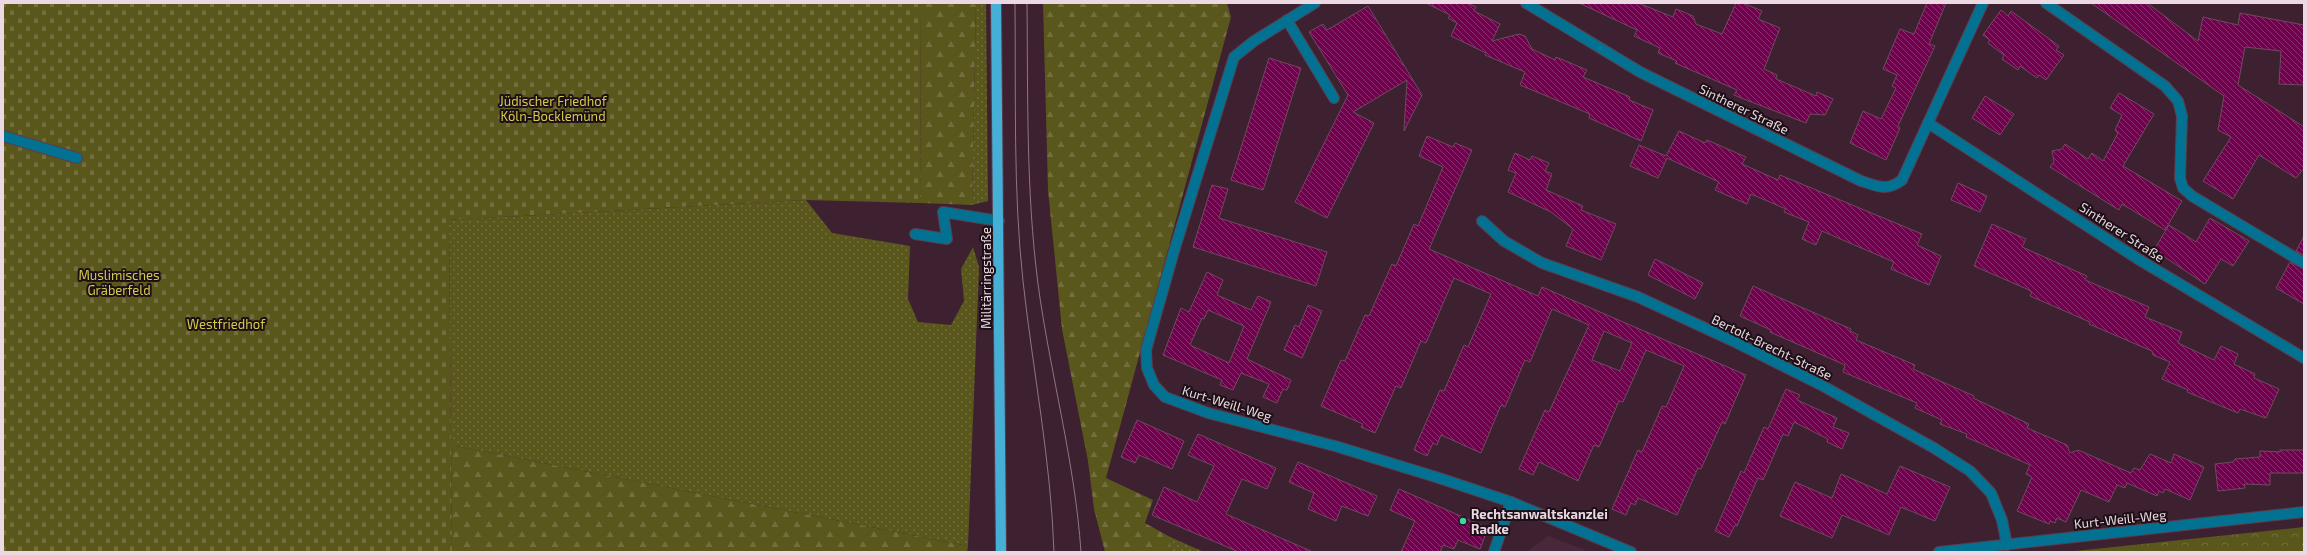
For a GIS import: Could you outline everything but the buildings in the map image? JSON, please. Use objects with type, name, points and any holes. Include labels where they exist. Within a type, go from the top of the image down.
[{"type":"main road","name":"Militärringstraße","points":[[996,3],[1001,552]]},
{"type":"street","points":[[1315,3],[1288,20],[1334,98]]},
{"type":"street","name":"Sintherer Straße","points":[[1526,3],[1640,72],[1867,182],[1884,188],[1893,186],[1902,180],[1983,3]]},
{"type":"street","points":[[2046,3],[2165,86],[2178,101],[2182,116],[2180,178],[2183,188],[2192,196],[2304,264]]},
{"type":"street","name":"Kurt-Weill-Weg","points":[[1288,20],[1254,41],[1234,57],[1174,251],[1146,350],[1147,368],[1154,385],[1165,397],[1208,413],[1335,446],[1511,502],[1631,552]]},
{"type":"street","name":"Sintherer Straße","points":[[1928,123],[2138,259],[2304,358]]},
{"type":"street","points":[[3,136],[77,158]]},
{"type":"street","points":[[914,234],[947,239],[943,212],[999,221]]},
{"type":"street","name":"Bertolt-Brecht-Straße","points":[[1482,221],[1504,241],[1542,263],[1638,298],[1733,341],[1823,386],[1934,448],[1970,471],[1991,493],[2002,520],[2007,545]]},
{"type":"street","points":[[1494,552],[1511,502]]},
{"type":"street","name":"Kurt-Weill-Weg","points":[[1939,552],[2304,512]]},
{"type":"shaded area","points":[[1548,536],[1590,552],[1527,552]]},
{"type":"green space","name":"Westfriedhof","points":[[3,3],[921,3],[920,203],[806,200],[449,220],[452,552],[3,552]]},
{"type":"green space","points":[[921,3],[976,3],[972,205],[920,203]]},
{"type":"green space","points":[[976,3],[986,3],[988,201],[972,205]]},
{"type":"green space","points":[[1043,3],[1227,3],[1231,17],[1106,478],[1153,500],[1145,523],[1170,537],[1171,552],[1105,552],[1094,509],[1088,461],[1062,329],[1048,190]]},
{"type":"green space","points":[[806,200],[832,233],[910,246],[908,299],[918,322],[951,325],[964,301],[961,269],[973,247],[979,267],[968,546],[451,445],[449,220]]},
{"type":"green space","points":[[451,445],[968,546],[967,552],[452,552]]},
{"type":"green space","points":[[2304,527],[2304,552],[2066,552]]},
{"type":"green space","points":[[1170,537],[1204,552],[1171,552]]},
{"type":"tram line","points":[[1015,3],[1016,177],[1020,247],[1027,315],[1049,484],[1054,552]]},
{"type":"tram line","points":[[1027,3],[1028,144],[1034,249],[1043,317],[1068,451],[1078,518],[1081,552]]},
{"type":"place","name":"Rechtsanwaltskanzlei Radke","points":[[1463,521]]},
{"type":"park label","name":"Jüdischer Friedhof Köln-Bocklemünd","points":[[553,108]]},
{"type":"park label","name":"Muslimisches Gräberfeld","points":[[119,282]]}]
